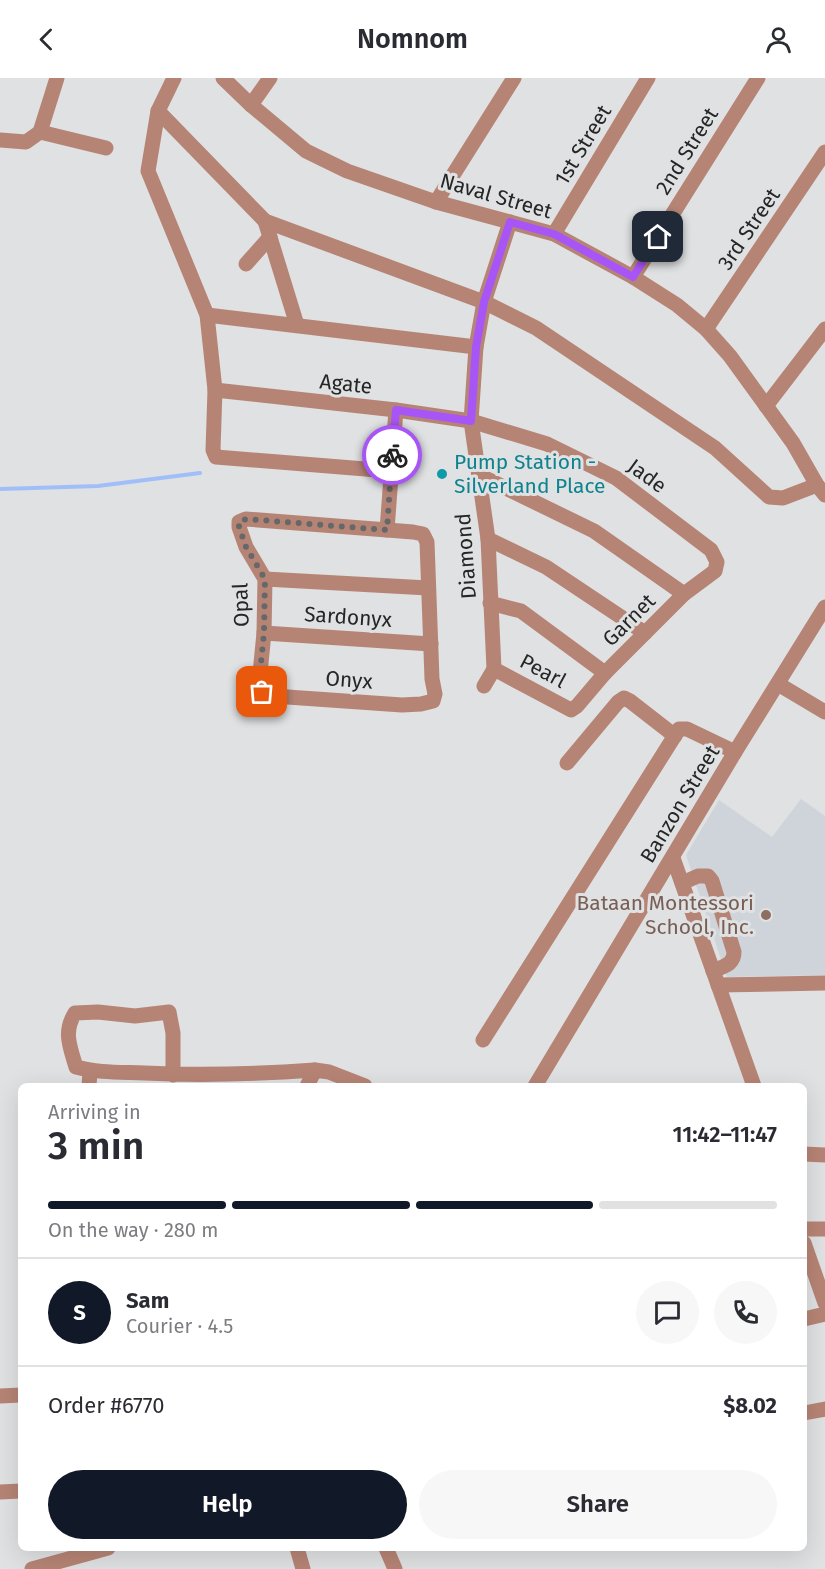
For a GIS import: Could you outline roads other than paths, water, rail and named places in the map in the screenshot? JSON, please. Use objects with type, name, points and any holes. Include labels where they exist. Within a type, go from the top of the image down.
[{"type":"street","points":[[0,140],[26,142],[39,132],[57,78]]},
{"type":"street","points":[[174,78],[158,111],[148,171],[207,315],[215,390],[213,450],[216,457],[390,471]]},
{"type":"street","name":"Naval Street","points":[[223,78],[306,151],[347,171],[436,202],[554,234],[633,277],[677,305],[706,329],[730,356],[793,443],[823,491]]},
{"type":"street","points":[[251,105],[270,78]]},
{"type":"street","points":[[436,202],[513,78]]},
{"type":"street","name":"1st Street","points":[[554,234],[648,78]]},
{"type":"street","name":"2nd Street","points":[[633,277],[758,78]]},
{"type":"street","points":[[158,111],[265,221],[484,302],[536,328],[715,448],[769,497],[783,498],[823,491]]},
{"type":"street","points":[[39,132],[106,148]]},
{"type":"street","name":"3rd Street","points":[[706,329],[825,152]]},
{"type":"street","points":[[265,221],[297,325]]},
{"type":"street","name":"Diamond","points":[[494,669],[489,539],[471,421],[476,347],[484,302],[510,222]]},
{"type":"street","points":[[246,264],[270,237]]},
{"type":"street","points":[[207,315],[476,347]]},
{"type":"street","points":[[766,406],[825,329]]},
{"type":"street","name":"Agate","points":[[215,390],[396,410],[471,421]]},
{"type":"street","points":[[396,410],[387,530],[423,534],[427,542],[430,644]]},
{"type":"street","name":"Jade","points":[[471,421],[547,444],[616,478],[711,550],[717,562]]},
{"type":"street","points":[[479,475],[594,531],[684,594]]},
{"type":"street","name":"Opal","points":[[262,692],[259,683],[264,633],[265,579],[246,547],[239,522],[246,519],[387,530]]},
{"type":"street","points":[[489,539],[546,567],[645,633]]},
{"type":"street","name":"Garnet","points":[[571,710],[684,594],[715,571],[717,562]]},
{"type":"street","points":[[265,579],[428,588]]},
{"type":"street","points":[[490,603],[521,611],[605,673]]},
{"type":"street","name":"Banzon Street","points":[[537,1083],[825,606]]},
{"type":"street","name":"Sardonyx","points":[[264,633],[430,644]]},
{"type":"street","name":"Onyx","points":[[262,692],[273,696],[402,705],[433,701],[435,694],[430,644]]},
{"type":"street","points":[[484,686],[494,669]]},
{"type":"street","name":"Pearl","points":[[494,669],[571,710]]},
{"type":"street","points":[[778,684],[825,712]]},
{"type":"street","points":[[567,763],[618,702],[624,698],[675,736]]},
{"type":"street","points":[[483,1040],[679,729],[687,729],[735,752]]},
{"type":"street","points":[[673,858],[753,1083]]},
{"type":"street","points":[[682,883],[703,875],[708,876],[712,881],[734,952],[730,964],[715,978]]},
{"type":"street","points":[[715,978],[825,982]]},
{"type":"street","points":[[173,1075],[173,1033],[169,1012],[135,1016],[98,1012],[75,1013],[67,1029],[71,1053],[76,1067],[89,1078],[173,1075],[193,1080],[250,1080],[315,1070],[329,1072],[357,1083]]},
{"type":"street","points":[[308,1083],[315,1070]]},
{"type":"street","points":[[807,1154],[825,1155]]},
{"type":"street","points":[[807,1229],[825,1229]]},
{"type":"street","points":[[807,1252],[825,1303]]},
{"type":"street","points":[[807,1318],[825,1314]]},
{"type":"street","points":[[0,1396],[18,1395]]},
{"type":"street","points":[[807,1412],[825,1409]]},
{"type":"street","points":[[0,1492],[18,1491]]},
{"type":"street","points":[[32,1569],[97,1551]]},
{"type":"street","points":[[298,1551],[303,1569]]},
{"type":"street","points":[[390,1551],[395,1569]]},
{"type":"waterway","points":[[0,489],[98,486],[200,473]]},
{"type":"place","name":"Pump Station - Silverland Place","points":[[442,474]]},
{"type":"place","name":"Bataan Montessori School, Inc.","points":[[766,915]]}]
